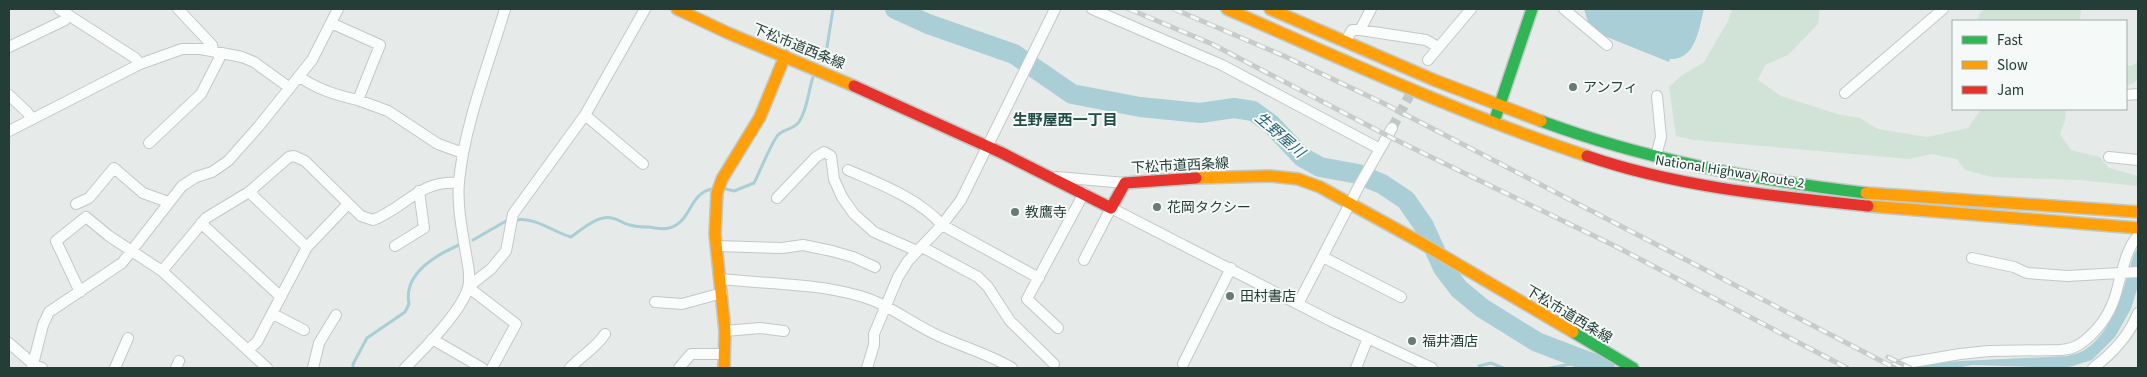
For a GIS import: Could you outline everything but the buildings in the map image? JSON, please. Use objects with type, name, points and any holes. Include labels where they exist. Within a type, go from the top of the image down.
[{"type":"main road","name":"下松市道西条線","points":[[677,9],[744,40],[940,122],[1084,192],[1111,208],[1125,183],[1209,177],[1270,176],[1298,179],[1320,187],[1455,263],[1633,368]]},
{"type":"main road","name":"National Highway Route 2","points":[[1227,9],[1494,125],[1581,155],[1650,174],[1714,187],[1937,213],[2138,228]]},
{"type":"main road","name":"National Highway Route 2","points":[[1270,9],[1500,107],[1584,136],[1715,170],[1820,188],[2138,212]]},
{"type":"main road","points":[[1494,125],[1532,9]]},
{"type":"main road","points":[[724,368],[725,331],[715,212],[717,193],[722,179],[760,117],[786,56]]},
{"type":"street","points":[[59,9],[135,58],[140,64]]},
{"type":"street","points":[[149,143],[201,94],[219,59],[212,45],[178,9]]},
{"type":"street","points":[[36,367],[43,325],[49,312],[122,263],[182,186],[196,177],[212,172],[228,161],[300,77],[312,60],[338,9]]},
{"type":"street","points":[[405,368],[432,339],[463,299],[468,287],[469,275],[459,209],[459,183],[464,153],[505,9]]},
{"type":"street","points":[[468,287],[491,269],[506,251],[512,214],[585,115],[645,9]]},
{"type":"street","points":[[866,368],[874,345],[874,334],[898,277],[908,261],[942,225],[961,200],[1055,9]]},
{"type":"street","points":[[1092,9],[1222,65],[1380,149]]},
{"type":"street","points":[[1360,30],[1371,9]]},
{"type":"street","points":[[1428,60],[1471,9]]},
{"type":"street","points":[[1564,9],[1607,44]]},
{"type":"street","points":[[1845,93],[1943,9]]},
{"type":"street","points":[[9,47],[65,20],[69,15]]},
{"type":"street","points":[[331,23],[380,45],[358,100]]},
{"type":"street","points":[[1346,42],[1352,30],[1360,30],[1426,40],[1438,47]]},
{"type":"street","points":[[9,131],[140,64],[182,49],[201,49],[254,62],[290,88]]},
{"type":"street","points":[[300,77],[306,82],[388,111],[438,144],[464,153]]},
{"type":"street","points":[[9,95],[32,119]]},
{"type":"street","points":[[1656,156],[1661,137],[1657,96]]},
{"type":"street","points":[[585,115],[644,164]]},
{"type":"street","points":[[1298,304],[1360,184],[1392,128]]},
{"type":"street","points":[[777,198],[816,157],[824,152],[831,156],[834,178],[842,197],[854,214],[874,232],[920,249],[978,277],[988,288],[1010,322],[1054,364]]},
{"type":"street","points":[[162,271],[201,223],[249,192],[289,157],[294,156],[305,162],[361,216],[373,220],[427,187],[449,182],[459,183]]},
{"type":"street","points":[[2109,157],[2138,160]]},
{"type":"street","points":[[76,204],[89,198],[114,168],[143,193],[168,202]]},
{"type":"street","points":[[848,170],[902,196],[937,219],[942,225],[1039,278]]},
{"type":"street","points":[[1048,176],[1125,183]]},
{"type":"street","points":[[395,246],[424,228],[418,191]]},
{"type":"street","points":[[249,192],[308,247]]},
{"type":"street","points":[[1058,328],[1027,299],[1084,192]]},
{"type":"street","points":[[249,350],[257,342],[308,247],[348,204]]},
{"type":"street","points":[[1084,260],[1111,208],[1298,304],[1432,368]]},
{"type":"street","points":[[80,292],[56,241],[86,217],[109,236],[162,271],[267,368]]},
{"type":"street","points":[[201,223],[281,297]]},
{"type":"street","points":[[1893,368],[1907,363],[1960,354],[2071,349],[2082,344],[2102,323],[2110,310],[2138,236]]},
{"type":"street","points":[[717,246],[782,248],[803,245],[846,255],[875,267]]},
{"type":"street","points":[[1323,257],[1401,297]]},
{"type":"street","points":[[1972,258],[2014,267],[2027,273],[2100,275],[2138,272]]},
{"type":"street","points":[[1183,364],[1231,268]]},
{"type":"street","points":[[720,279],[809,286],[861,296],[885,306],[923,329],[953,342],[976,349],[1012,368]]},
{"type":"street","points":[[468,287],[516,324],[492,368]]},
{"type":"street","points":[[655,302],[682,304],[722,293]]},
{"type":"street","points":[[2093,368],[2113,353],[2135,322],[2138,313]]},
{"type":"street","points":[[273,314],[304,330]]},
{"type":"street","points":[[313,368],[319,343],[336,315]]},
{"type":"street","points":[[725,331],[760,328],[784,331]]},
{"type":"street","points":[[570,368],[576,361],[597,346],[604,334]]},
{"type":"street","points":[[115,368],[128,338]]},
{"type":"street","points":[[1356,368],[1368,338]]},
{"type":"street","points":[[432,339],[482,368]]},
{"type":"street","points":[[9,343],[36,367]]},
{"type":"street","points":[[679,368],[691,354],[724,354]]},
{"type":"green space","points":[[1732,9],[1820,9],[1818,24],[1788,55],[1765,65],[1758,80],[1781,96],[1837,114],[1860,118],[1878,129],[1927,137],[1968,128],[1980,110],[2066,110],[2065,121],[2060,134],[2071,150],[2100,157],[2109,168],[2138,176],[2138,186],[2079,180],[1992,177],[1965,170],[1957,159],[1931,154],[1909,159],[1694,140],[1676,136],[1669,87],[1681,76],[1704,62],[1728,21]]},
{"type":"green space","points":[[1984,9],[2081,9],[2080,20],[1978,20],[1979,14]]},
{"type":"green space","points":[[2138,62],[2138,78],[2134,83],[2127,85],[2127,65],[2131,66]]},
{"type":"water","points":[[1584,9],[1704,9],[1698,33],[1691,49],[1679,58],[1670,59],[1669,62],[1597,33],[1588,22]]},
{"type":"water","points":[[2138,248],[2138,286],[2131,309],[2115,337],[2092,360],[2066,368],[1972,365],[1956,368],[1903,368],[1941,362],[2067,356],[2084,350],[2096,340],[2111,319],[2122,293],[2134,254]]},
{"type":"waterway","points":[[821,60],[827,47],[833,9]]},
{"type":"waterway","name":"生野屋川","points":[[895,9],[928,24],[1014,54],[1072,94],[1140,107],[1200,113],[1234,108],[1253,111],[1271,124],[1302,157],[1320,167],[1358,174],[1382,184],[1406,200],[1424,226],[1443,268],[1459,289],[1482,308],[1537,342],[1605,368]]},
{"type":"waterway","points":[[726,189],[734,191],[754,183],[776,137],[781,132],[792,128],[802,117],[813,77]]},
{"type":"waterway","points":[[515,220],[537,222],[571,237],[590,223],[607,218],[635,226],[667,229],[682,220],[699,196],[712,189]]},
{"type":"waterway","points":[[473,240],[506,221]]},
{"type":"waterway","points":[[353,368],[353,364],[367,338],[405,312],[409,304],[408,293],[416,275],[431,260],[459,245]]},
{"type":"waterway","points":[[1550,368],[1587,361]]},
{"type":"waterway","points":[[1479,366],[1491,363],[1503,368]]},
{"type":"tunnel","points":[[1392,128],[1414,87]]},
{"type":"railway","points":[[1129,9],[1212,44],[1394,139],[1615,246],[1847,368]]},
{"type":"railway","points":[[1174,9],[1284,56],[1383,103],[1895,368]]},
{"type":"railway","points":[[1888,357],[1910,368]]},
{"type":"traffic: fast","points":[[1496,116],[1532,9]]},
{"type":"traffic: fast","points":[[1541,121],[1620,147],[1701,167],[1783,182],[1866,193]]},
{"type":"traffic: fast","points":[[1573,332],[1633,368]]},
{"type":"traffic: slow","points":[[677,9],[728,33],[854,86]]},
{"type":"traffic: slow","points":[[1227,9],[1450,105],[1587,156]]},
{"type":"traffic: slow","points":[[1270,9],[1434,80],[1541,121]]},
{"type":"traffic: slow","points":[[724,368],[725,331],[715,234],[717,193],[722,179],[760,117],[785,56]]},
{"type":"traffic: slow","points":[[1196,178],[1270,176],[1298,179],[1320,187],[1418,241],[1573,332]]},
{"type":"traffic: slow","points":[[1866,193],[2138,212]]},
{"type":"traffic: slow","points":[[1868,206],[2138,228]]},
{"type":"traffic: jam","points":[[854,86],[1002,153],[1111,208],[1125,183],[1196,178]]},
{"type":"traffic: jam","points":[[1587,156],[1621,167],[1690,183],[1761,194],[1868,206]]},
{"type":"place","name":"アンフィ","points":[[1573,87]]},
{"type":"place","name":"花岡タクシー","points":[[1157,207]]},
{"type":"place","name":"教鷹寺","points":[[1015,212]]},
{"type":"place","name":"田村書店","points":[[1230,296]]},
{"type":"place","name":"福井酒店","points":[[1412,341]]},
{"type":"district","name":"生野屋西一丁目","points":[[1065,120]]}]
